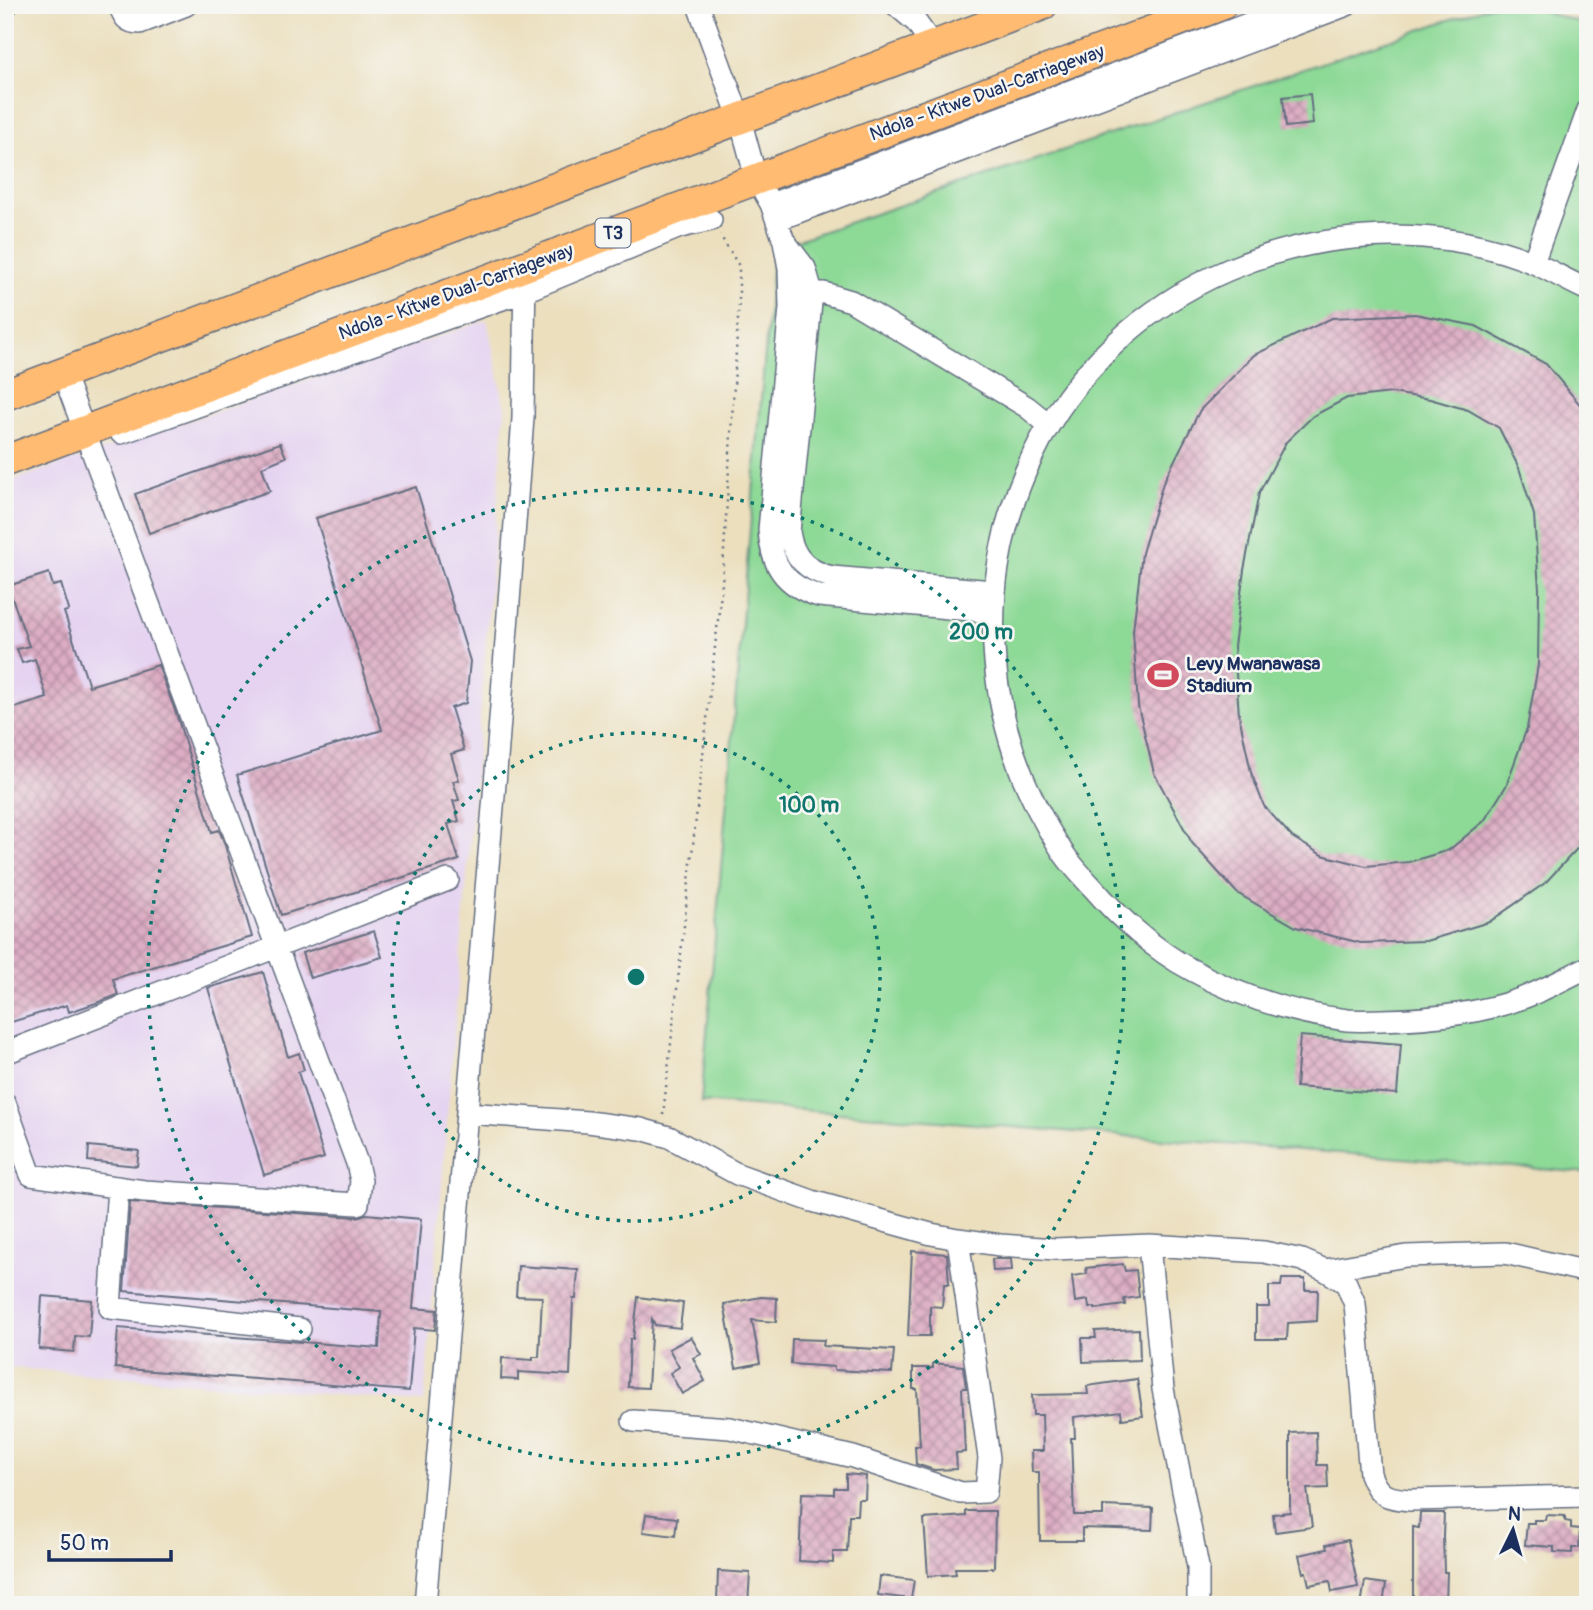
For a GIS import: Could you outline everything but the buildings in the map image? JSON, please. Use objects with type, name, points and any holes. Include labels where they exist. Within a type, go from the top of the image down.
[{"type":"highway","points":[[5,395],[1042,5]]},
{"type":"highway","name":"Ndola - Kitwe Dual-Carriageway","points":[[5,461],[87,437],[525,279],[756,178],[1221,5]]},
{"type":"street","points":[[119,5],[124,18],[133,23],[140,23],[186,5]]},
{"type":"street","points":[[698,5],[740,119],[756,178],[774,212],[784,241],[805,268],[801,293],[789,532],[791,544],[806,567],[817,573],[993,601]]},
{"type":"street","points":[[896,5],[916,22],[933,46]]},
{"type":"street","points":[[774,212],[1298,5]]},
{"type":"street","points":[[774,212],[1347,5]]},
{"type":"street","points":[[1533,263],[1588,110]]},
{"type":"street","points":[[425,1605],[523,418],[525,279],[680,227],[710,220]]},
{"type":"street","points":[[1588,290],[1533,263],[1467,243],[1399,235],[1331,239],[1264,255],[1199,282],[1142,318],[1089,370],[1048,424],[1019,483],[1001,544],[993,601],[998,697],[1022,779],[1063,853],[1119,918],[1188,968],[1266,1003],[1350,1020],[1436,1019],[1519,1000],[1588,967]]},
{"type":"street","points":[[801,293],[838,296],[851,301],[1004,393],[1048,424]]},
{"type":"street","points":[[5,1102],[31,1175],[144,1191],[358,1204],[361,1181],[357,1163],[63,373]]},
{"type":"street","points":[[5,1053],[448,880]]},
{"type":"street","points":[[467,1113],[612,1124],[659,1134],[699,1152],[737,1174],[762,1183],[812,1200],[931,1234],[958,1239],[1055,1250],[1149,1245],[1264,1252],[1302,1260],[1346,1283],[1355,1304],[1370,1474],[1375,1489],[1390,1498],[1410,1500],[1588,1496]]},
{"type":"street","points":[[118,1187],[110,1308],[300,1329]]},
{"type":"street","points":[[633,1421],[730,1427],[853,1457],[961,1493],[986,1492],[989,1458],[958,1239]]},
{"type":"street","points":[[1149,1245],[1163,1389],[1198,1567],[1198,1605]]},
{"type":"street","points":[[1325,1270],[1406,1256],[1505,1253],[1588,1272]]},
{"type":"path","points":[[659,1134],[667,1095],[722,584],[739,302],[739,266],[710,220]]},
{"type":"shaded area","points":[[487,320],[505,409],[424,1402],[5,1367],[5,483]]},
{"type":"green space","name":"Levy Mwanawasa Stadium","points":[[1493,5],[1522,5],[1588,25],[1588,1173],[701,1102],[774,248]]},
{"type":"place","name":"Levy Mwanawasa Stadium","points":[[1163,675]]}]
